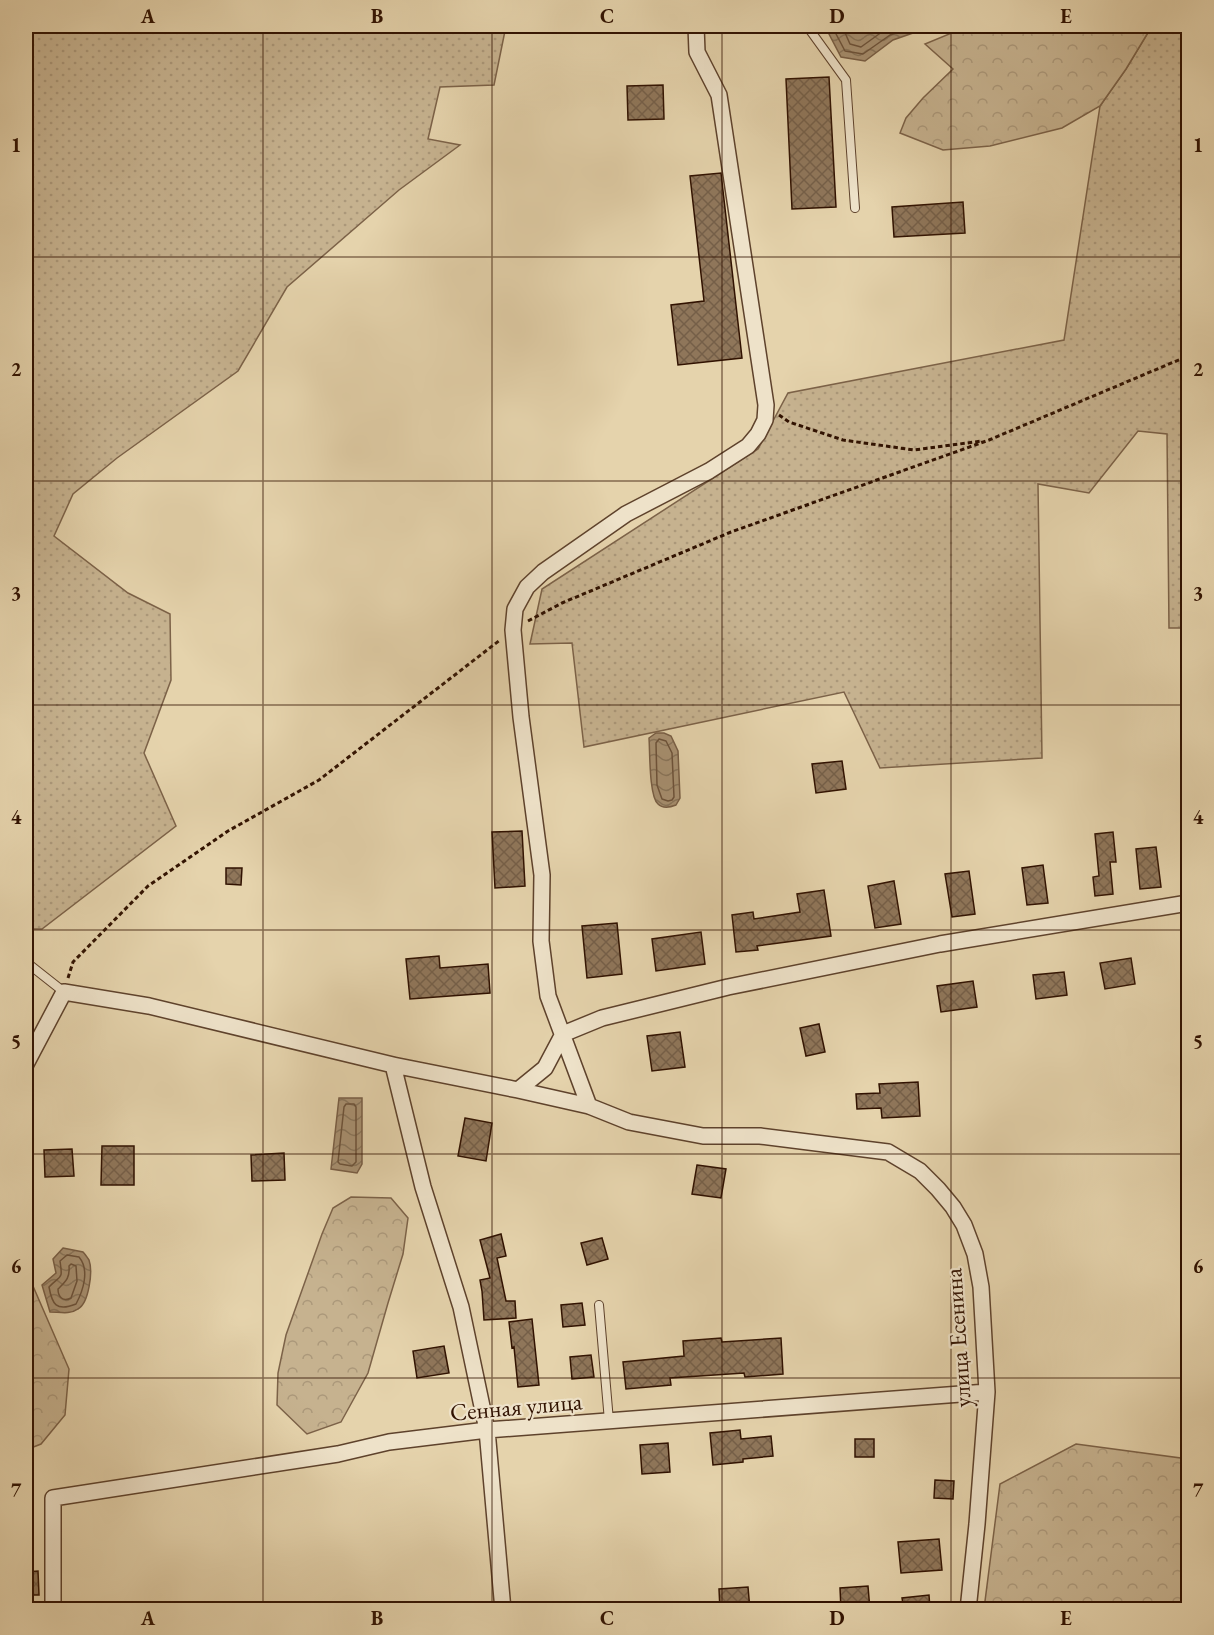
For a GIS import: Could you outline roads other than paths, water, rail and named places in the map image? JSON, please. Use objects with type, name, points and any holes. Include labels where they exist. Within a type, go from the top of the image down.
[{"type":"street","points":[[589,1106],[548,996],[541,941],[542,875],[521,717],[513,630],[515,609],[527,586],[543,572],[626,514],[709,471],[748,446],[758,434],[765,420],[766,405],[719,95],[697,52],[696,26]]},
{"type":"street","points":[[518,1090],[545,1068],[563,1034],[602,1018],[728,987],[940,944],[1188,903]]},
{"type":"street","points":[[26,1064],[64,992]]},
{"type":"street","name":"улица Есенина","points":[[64,992],[149,1006],[393,1065],[589,1106],[629,1122],[703,1136],[760,1136],[888,1152],[920,1171],[954,1207],[964,1225],[975,1254],[981,1287],[987,1392],[968,1610]]},
{"type":"street","points":[[393,1065],[423,1187],[461,1307],[487,1431],[503,1610]]},
{"type":"street","name":"Сенная улица","points":[[52,1610],[53,1498],[338,1454],[389,1442],[487,1431],[987,1392]]},
{"type":"lane","points":[[807,26],[846,80],[855,208]]},
{"type":"lane","points":[[26,962],[64,992]]},
{"type":"lane","points":[[599,1305],[609,1421]]},
{"type":"water","points":[[828,26],[933,26],[893,40],[865,61],[841,57],[829,34]]},
{"type":"water","points":[[656,733],[671,736],[678,751],[680,798],[676,805],[669,807],[662,807],[658,804],[653,792],[649,738]]},
{"type":"water","points":[[339,1098],[362,1098],[362,1164],[357,1173],[331,1169]]},
{"type":"water","points":[[63,1248],[83,1252],[88,1258],[91,1271],[89,1286],[82,1306],[75,1311],[50,1312],[42,1285],[56,1273],[53,1259]]}]
